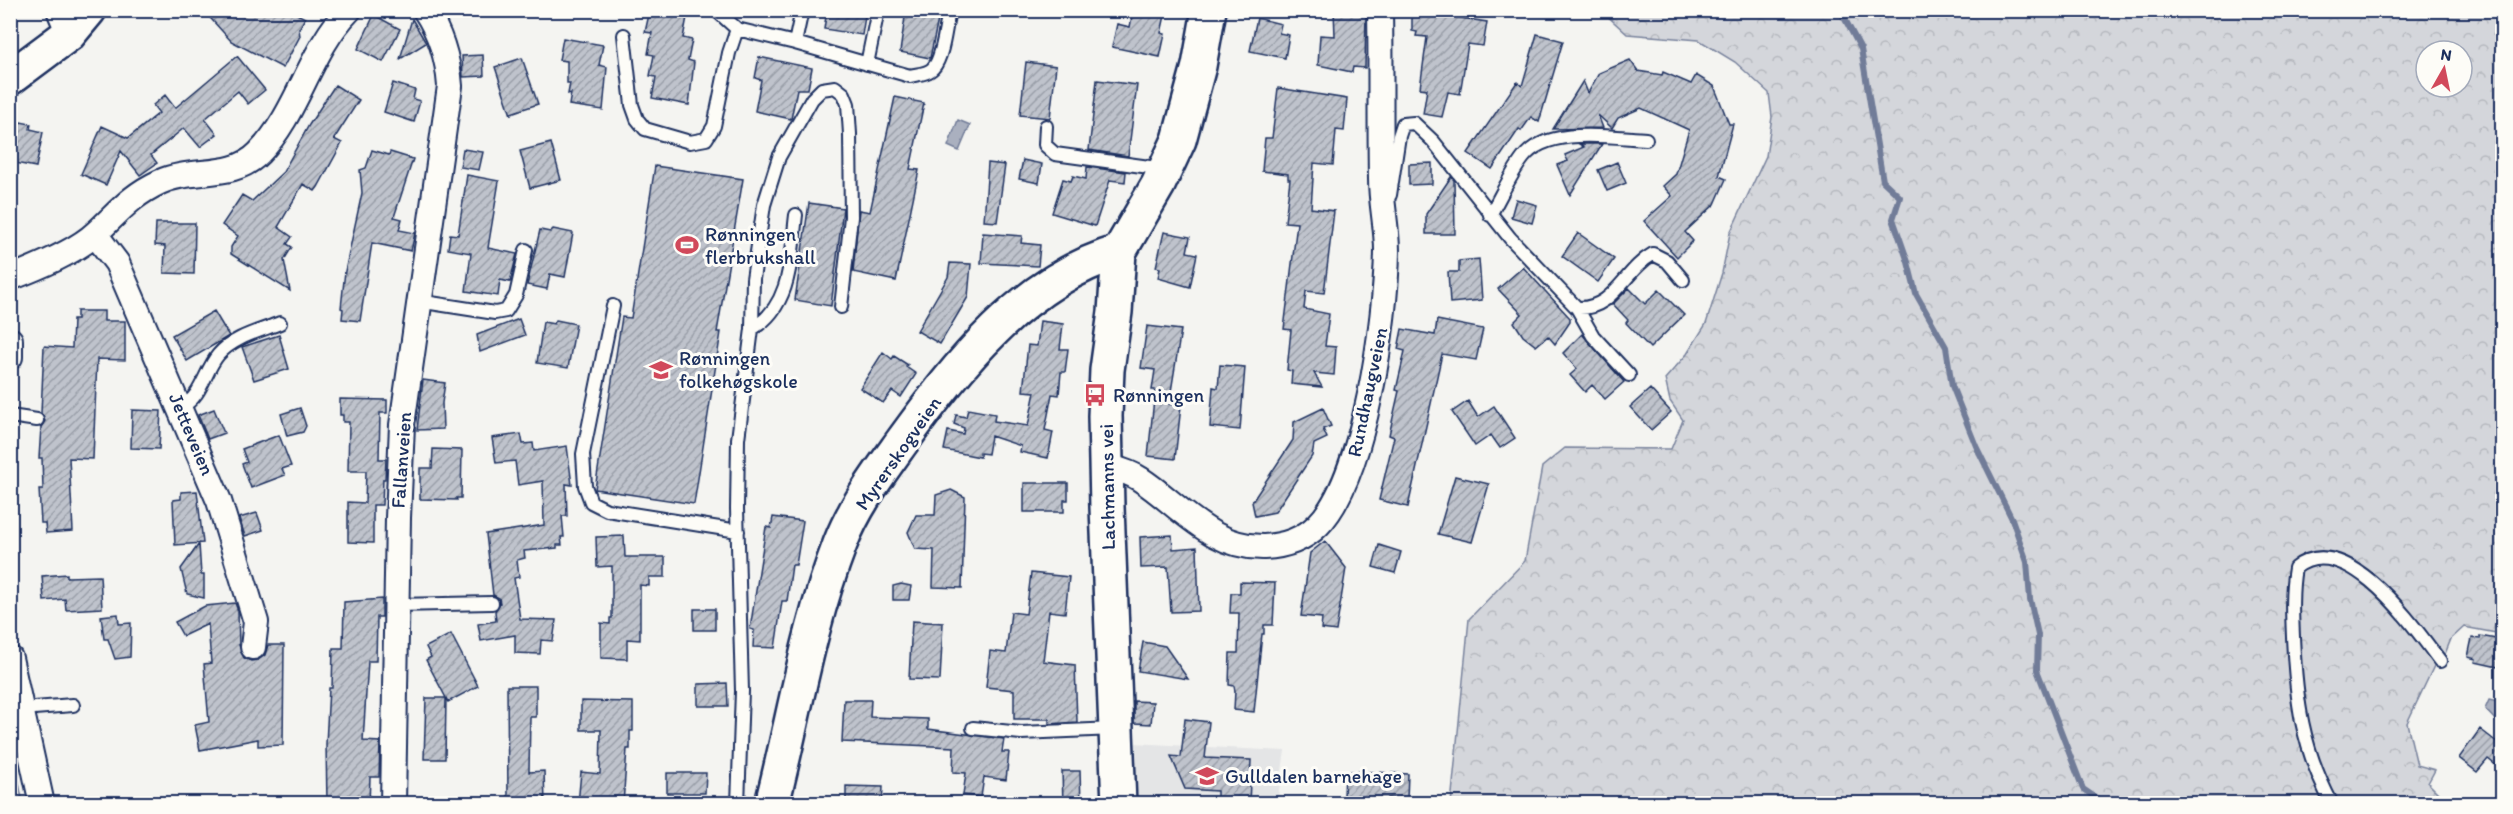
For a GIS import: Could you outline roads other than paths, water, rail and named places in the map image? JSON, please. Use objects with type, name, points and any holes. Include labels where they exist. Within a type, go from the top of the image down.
[{"type":"street","points":[[10,278],[29,271],[95,234],[127,201],[162,181],[238,168],[250,162],[281,125],[321,50],[349,10]]},
{"type":"street","name":"Fallanveien","points":[[393,804],[402,426],[450,87],[446,54],[425,10]]},
{"type":"street","name":"Lachmanns vei","points":[[1119,804],[1106,466],[1107,370],[1115,312],[1119,252],[1166,169],[1186,118],[1199,66],[1209,10]]},
{"type":"street","name":"Rundhaugveien","points":[[1106,466],[1138,478],[1207,531],[1229,541],[1264,547],[1296,540],[1319,524],[1339,494],[1353,461],[1372,378],[1384,309],[1386,219],[1381,182],[1380,10]]},
{"type":"street","points":[[11,77],[72,18]]},
{"type":"street","name":"Jetteveien","points":[[95,234],[117,263],[181,407],[219,501],[256,622],[253,647]]},
{"type":"street","name":"Myrerskogveien","points":[[772,804],[822,596],[840,542],[867,491],[924,411],[968,357],[995,329],[1024,304],[1071,270],[1119,252]]},
{"type":"street","points":[[10,340],[10,357]]},
{"type":"street","points":[[10,658],[42,804]]},
{"type":"lane","points":[[717,10],[737,29],[910,76],[934,68],[941,52],[949,10]]},
{"type":"lane","points":[[795,43],[802,10]]},
{"type":"lane","points":[[867,64],[878,10]]},
{"type":"lane","points":[[624,35],[632,105],[637,119],[645,129],[690,142],[706,138],[714,126],[729,53],[737,29]]},
{"type":"lane","points":[[738,804],[742,691],[738,439],[752,329],[753,279],[765,205],[779,157],[812,99],[822,89],[835,87],[844,94],[848,104],[850,134],[851,217],[841,306]]},
{"type":"lane","points":[[1386,219],[1399,136],[1403,124],[1414,123],[1433,141],[1510,238],[1577,308],[1593,336],[1629,375]]},
{"type":"lane","points":[[1046,126],[1045,145],[1055,154],[1166,169]]},
{"type":"lane","points":[[1490,214],[1523,158],[1536,146],[1555,138],[1646,139]]},
{"type":"lane","points":[[752,329],[766,321],[780,301],[791,254],[796,215]]},
{"type":"lane","points":[[418,301],[495,313],[506,311],[516,295],[526,250]]},
{"type":"lane","points":[[1577,308],[1599,306],[1637,266],[1653,254],[1667,261],[1683,280]]},
{"type":"lane","points":[[613,306],[583,454],[585,486],[591,502],[607,510],[738,531]]},
{"type":"lane","points":[[181,407],[195,398],[218,356],[230,344],[280,323]]},
{"type":"lane","points":[[10,416],[37,420]]},
{"type":"lane","points":[[2332,804],[2321,783],[2304,737],[2295,680],[2292,605],[2295,568],[2302,562],[2317,558],[2336,560],[2354,568],[2400,608],[2440,661]]},
{"type":"lane","points":[[396,605],[492,603]]},
{"type":"lane","points":[[22,712],[34,708],[73,705]]},
{"type":"lane","points":[[973,728],[1021,733],[1115,729]]},
{"type":"water","points":[[958,120],[970,125],[959,151],[948,146]]},
{"type":"water","points":[[2489,700],[2502,703],[2502,727],[2485,709]]},
{"type":"waterway","points":[[1840,10],[1861,49],[1883,181],[1900,197],[1893,219],[1916,294],[1946,347],[1952,386],[1976,446],[2012,519],[2027,562],[2030,599],[2038,635],[2037,670],[2083,789],[2105,804]]},
{"type":"place","name":"Rønningen flerbrukshall","points":[[687,245]]},
{"type":"place","name":"Rønningen folkehøgskole","points":[[661,370]]},
{"type":"place","name":"Rønningen","points":[[1095,395]]},
{"type":"place","name":"Gulldalen barnehage","points":[[1207,776]]}]
